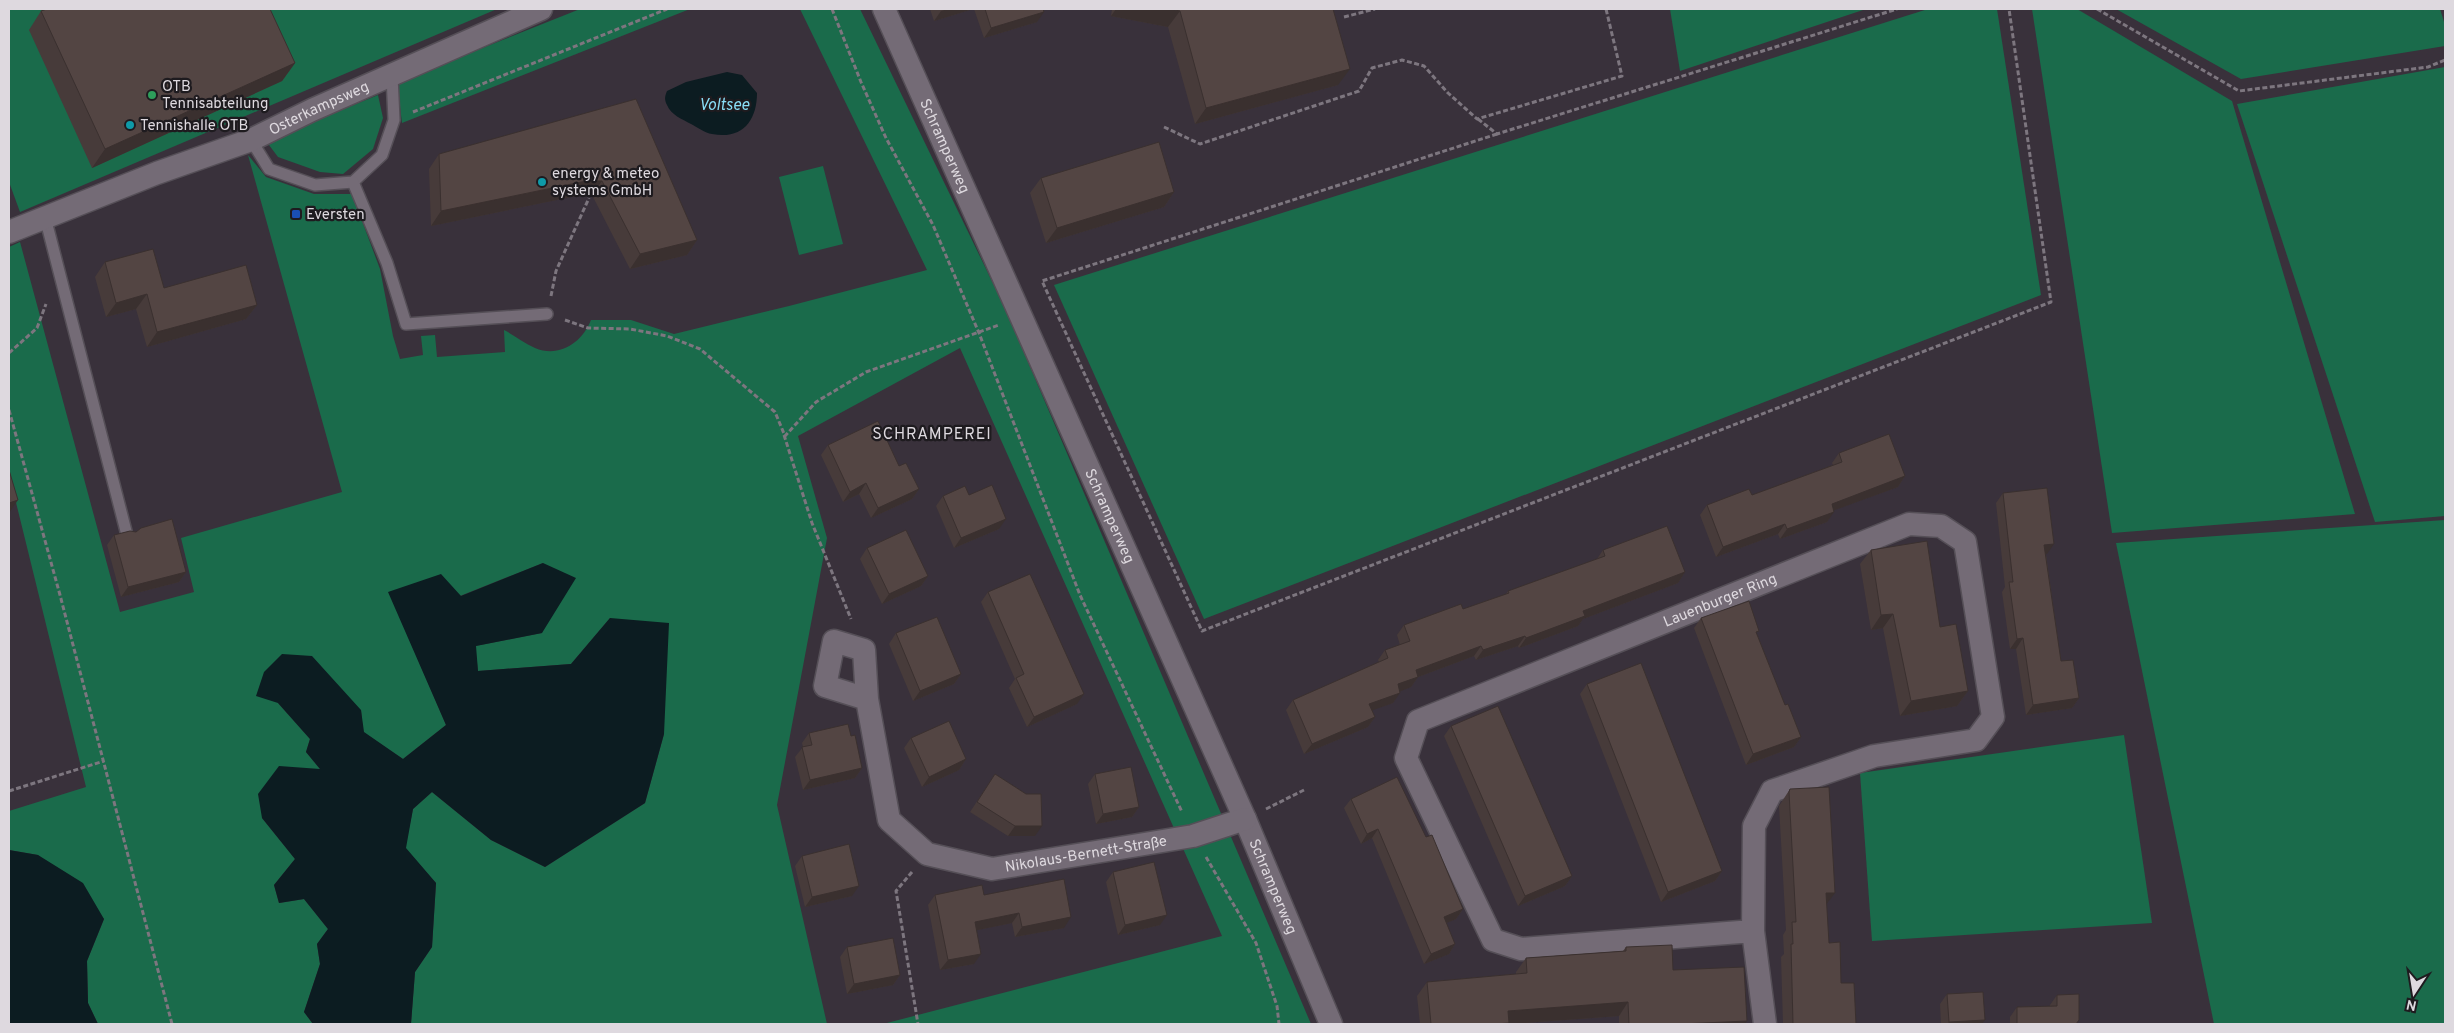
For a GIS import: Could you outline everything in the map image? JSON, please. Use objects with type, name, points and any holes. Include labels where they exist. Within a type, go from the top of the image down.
[{"type":"street","name":"Osterkampsweg","points":[[9,232],[157,173],[252,140],[312,110],[541,9]]},
{"type":"street","name":"Schramperweg","points":[[884,9],[1245,819],[1331,1024]]},
{"type":"street","name":"Lauenburger Ring","points":[[1753,931],[1521,950],[1493,940],[1406,758],[1418,720],[1909,524],[1941,526],[1965,542],[1993,717],[1976,740],[1874,756],[1772,791],[1754,826],[1753,931],[1765,1024]]},
{"type":"street","points":[[864,650],[834,641],[825,686],[868,699]]},
{"type":"street","name":"Nikolaus-Bernett-Straße","points":[[864,650],[868,699],[889,820],[927,854],[992,869],[1193,836],[1245,819]]},
{"type":"lane","points":[[252,140],[269,169],[315,185],[353,182],[382,155],[394,120],[392,76]]},
{"type":"lane","points":[[353,182],[388,264],[406,324],[547,314]]},
{"type":"lane","points":[[46,217],[128,535]]},
{"type":"path","points":[[394,120],[667,9]]},
{"type":"path","points":[[832,9],[882,130],[933,226],[979,333],[1080,596],[1193,836],[1256,943],[1277,1006],[1279,1024]]},
{"type":"path","points":[[1344,17],[1375,9]]},
{"type":"path","points":[[1477,119],[1622,76],[1606,9]]},
{"type":"path","points":[[1897,9],[1497,134],[1042,281],[1202,631],[2051,302],[2008,9]]},
{"type":"path","points":[[2097,9],[2239,91],[2428,67],[2445,60]]},
{"type":"path","points":[[1164,127],[1200,144],[1359,91],[1372,68],[1402,60],[1424,66],[1448,93],[1497,134]]},
{"type":"path","points":[[589,198],[556,271],[547,314],[588,328],[630,329],[667,336],[700,349],[775,412],[784,434],[812,523],[864,650]]},
{"type":"path","points":[[9,353],[37,328],[58,268]]},
{"type":"path","points":[[784,434],[785,436],[816,402],[866,372],[1022,316]]},
{"type":"path","points":[[9,410],[104,761],[172,1024]]},
{"type":"path","points":[[9,791],[104,761]]},
{"type":"path","points":[[1245,819],[1304,790]]},
{"type":"path","points":[[918,1024],[896,891],[927,854]]},
{"type":"green space","name":"OTB Tennisabteilung","points":[[9,9],[497,9],[20,212],[9,182]]},
{"type":"green space","points":[[580,9],[690,9],[402,123],[397,82]]},
{"type":"green space","points":[[800,9],[860,9],[1004,306],[1311,1024],[883,1024],[1222,936],[960,348],[798,436],[827,538],[777,805],[827,1024],[411,1024],[415,972],[432,947],[436,883],[405,848],[413,809],[432,792],[491,840],[545,867],[645,803],[664,734],[610,618],[571,664],[478,671],[475,646],[542,633],[543,563],[460,596],[389,592],[446,725],[403,759],[363,732],[361,710],[278,703],[310,739],[306,752],[320,769],[262,818],[295,859],[274,885],[279,903],[304,899],[328,929],[317,944],[320,964],[304,1012],[313,1024],[98,1024],[88,1003],[87,961],[104,919],[38,855],[9,850],[9,811],[86,787],[9,474],[9,247],[20,242],[120,612],[194,592],[181,538],[342,492],[248,155],[266,177],[314,194],[352,194],[380,269],[393,336],[400,359],[423,355],[421,336],[435,335],[437,357],[505,352],[504,330],[535,348],[544,351],[561,350],[576,342],[591,320],[631,320],[674,334],[927,270]]},
{"type":"green space","points":[[1670,9],[1866,9],[1680,71]]},
{"type":"green space","points":[[1928,9],[1997,9],[2041,295],[1204,619],[1054,285]]},
{"type":"green space","points":[[2032,9],[2077,9],[2232,101],[2355,514],[2112,533]]},
{"type":"green space","points":[[2116,9],[2440,9],[2445,25],[2445,46],[2241,79]]},
{"type":"green space","points":[[2445,67],[2445,516],[2375,522],[2237,104]]},
{"type":"green space","points":[[378,95],[383,118],[373,149],[343,174],[320,172],[278,157],[266,141]]},
{"type":"green space","points":[[823,166],[843,244],[799,255],[779,177]]},
{"type":"green space","points":[[2445,520],[2445,1024],[2214,1024],[2116,543]]},
{"type":"green space","points":[[2124,735],[2152,923],[1872,941],[1860,773]]},
{"type":"water","name":"Voltsee","points":[[727,72],[742,75],[757,93],[751,120],[739,131],[723,135],[701,130],[677,116],[666,103],[665,96],[667,91],[686,82]]},
{"type":"water","points":[[543,563],[576,578],[542,633],[476,646],[478,671],[571,664],[610,618],[669,623],[664,734],[645,803],[545,867],[491,840],[432,792],[413,809],[406,848],[436,883],[432,947],[415,972],[411,1024],[313,1024],[304,1012],[320,964],[317,944],[328,929],[304,899],[279,903],[274,885],[295,859],[262,818],[258,794],[279,766],[320,769],[306,752],[310,739],[278,703],[256,696],[264,672],[282,654],[312,656],[361,710],[364,732],[403,759],[446,725],[388,592],[441,574],[461,596]]},
{"type":"water","points":[[9,850],[38,855],[83,883],[104,919],[87,961],[88,1003],[98,1024],[9,1024]]},
{"type":"building","name":"Tennishalle OTB","points":[[47,9],[270,9],[295,63],[105,149],[41,11]]},
{"type":"building","points":[[985,9],[1043,9],[1044,12],[991,28]]},
{"type":"building","points":[[1169,9],[1333,9],[1350,69],[1206,108],[1180,11]]},
{"type":"building","name":"energy & meteo systems GmbH","points":[[636,99],[697,240],[640,254],[602,181],[586,181],[441,211],[439,154]]},
{"type":"building","points":[[1159,142],[1174,192],[1057,228],[1041,178]]},
{"type":"building","points":[[153,249],[164,288],[246,265],[257,305],[157,332],[147,294],[116,303],[105,262]]},
{"type":"building","points":[[878,421],[899,466],[906,463],[919,489],[878,508],[866,483],[850,492],[828,445]]},
{"type":"building","points":[[1889,434],[1905,476],[1832,504],[1834,512],[1787,529],[1785,524],[1723,547],[1707,505],[1749,489],[1752,495],[1842,462],[1839,453]]},
{"type":"building","points":[[9,470],[18,500],[9,503]]},
{"type":"building","points":[[992,485],[1006,519],[961,538],[943,496],[965,486],[969,495]]},
{"type":"building","points":[[2047,488],[2054,544],[2044,545],[2061,661],[2073,660],[2079,698],[2033,705],[2023,638],[2017,639],[2009,582],[2013,582],[2003,493]]},
{"type":"building","points":[[172,519],[186,572],[128,587],[114,535],[130,531],[136,532],[141,528]]},
{"type":"building","points":[[1667,526],[1685,572],[1583,611],[1585,616],[1526,638],[1525,636],[1483,650],[1481,646],[1416,670],[1418,677],[1398,684],[1400,693],[1369,704],[1375,717],[1312,744],[1293,700],[1388,658],[1385,650],[1410,641],[1404,625],[1461,604],[1463,609],[1509,593],[1508,591],[1605,556],[1603,550]]},
{"type":"building","points":[[906,530],[928,576],[889,594],[867,548]]},
{"type":"building","points":[[1927,541],[1940,627],[1956,624],[1968,691],[1911,701],[1893,614],[1881,615],[1871,550]]},
{"type":"building","points":[[1030,574],[1084,694],[1034,717],[1016,678],[1024,674],[988,592]]},
{"type":"building","points":[[1749,601],[1759,631],[1756,632],[1785,705],[1788,704],[1801,737],[1753,754],[1701,618]]},
{"type":"building","points":[[937,617],[961,674],[920,691],[896,633]]},
{"type":"building","points":[[1641,663],[1722,871],[1668,892],[1587,684]]},
{"type":"building","points":[[1498,706],[1572,876],[1525,896],[1451,726]]},
{"type":"building","points":[[949,721],[966,759],[929,777],[911,738]]},
{"type":"building","points":[[848,724],[851,736],[855,735],[862,768],[810,780],[802,747],[812,745],[809,733]]},
{"type":"building","points":[[1131,767],[1139,807],[1103,814],[1095,774]]},
{"type":"building","points":[[995,774],[1026,794],[1041,794],[1042,826],[1015,826],[977,802]]},
{"type":"building","points":[[1397,777],[1426,837],[1432,835],[1463,909],[1444,917],[1455,944],[1431,954],[1378,829],[1367,834],[1351,799]]},
{"type":"building","points":[[1829,787],[1835,893],[1826,893],[1829,943],[1840,942],[1841,983],[1854,983],[1856,1024],[1793,1024],[1791,944],[1793,944],[1792,922],[1796,922],[1789,792],[1790,789]]},
{"type":"building","points":[[849,844],[859,886],[812,897],[802,856]]},
{"type":"building","points":[[1154,862],[1167,915],[1125,925],[1113,872]]},
{"type":"building","points":[[1064,879],[1071,917],[1022,927],[1019,913],[975,922],[981,954],[948,960],[935,895],[982,885],[984,895]]},
{"type":"building","points":[[893,938],[900,975],[854,984],[847,947]]},
{"type":"building","points":[[1672,945],[1673,970],[1744,967],[1747,1021],[1629,1024],[1628,1002],[1508,1011],[1509,1023],[1431,1024],[1427,982],[1527,973],[1526,958],[1626,951],[1626,947]]},
{"type":"building","points":[[1983,992],[1985,1020],[1949,1022],[1947,994]]},
{"type":"building","points":[[2079,994],[2079,1020],[2076,1024],[2017,1024],[2017,1007],[2057,1006],[2057,995]]},
{"type":"place","name":"OTB Tennisabteilung","points":[[152,95]]},
{"type":"place","name":"Tennishalle OTB","points":[[130,125]]},
{"type":"place","name":"energy & meteo systems GmbH","points":[[542,182]]},
{"type":"place","name":"Eversten","points":[[296,214]]},
{"type":"district","name":"SCHRAMPEREI","points":[[932,433]]}]
